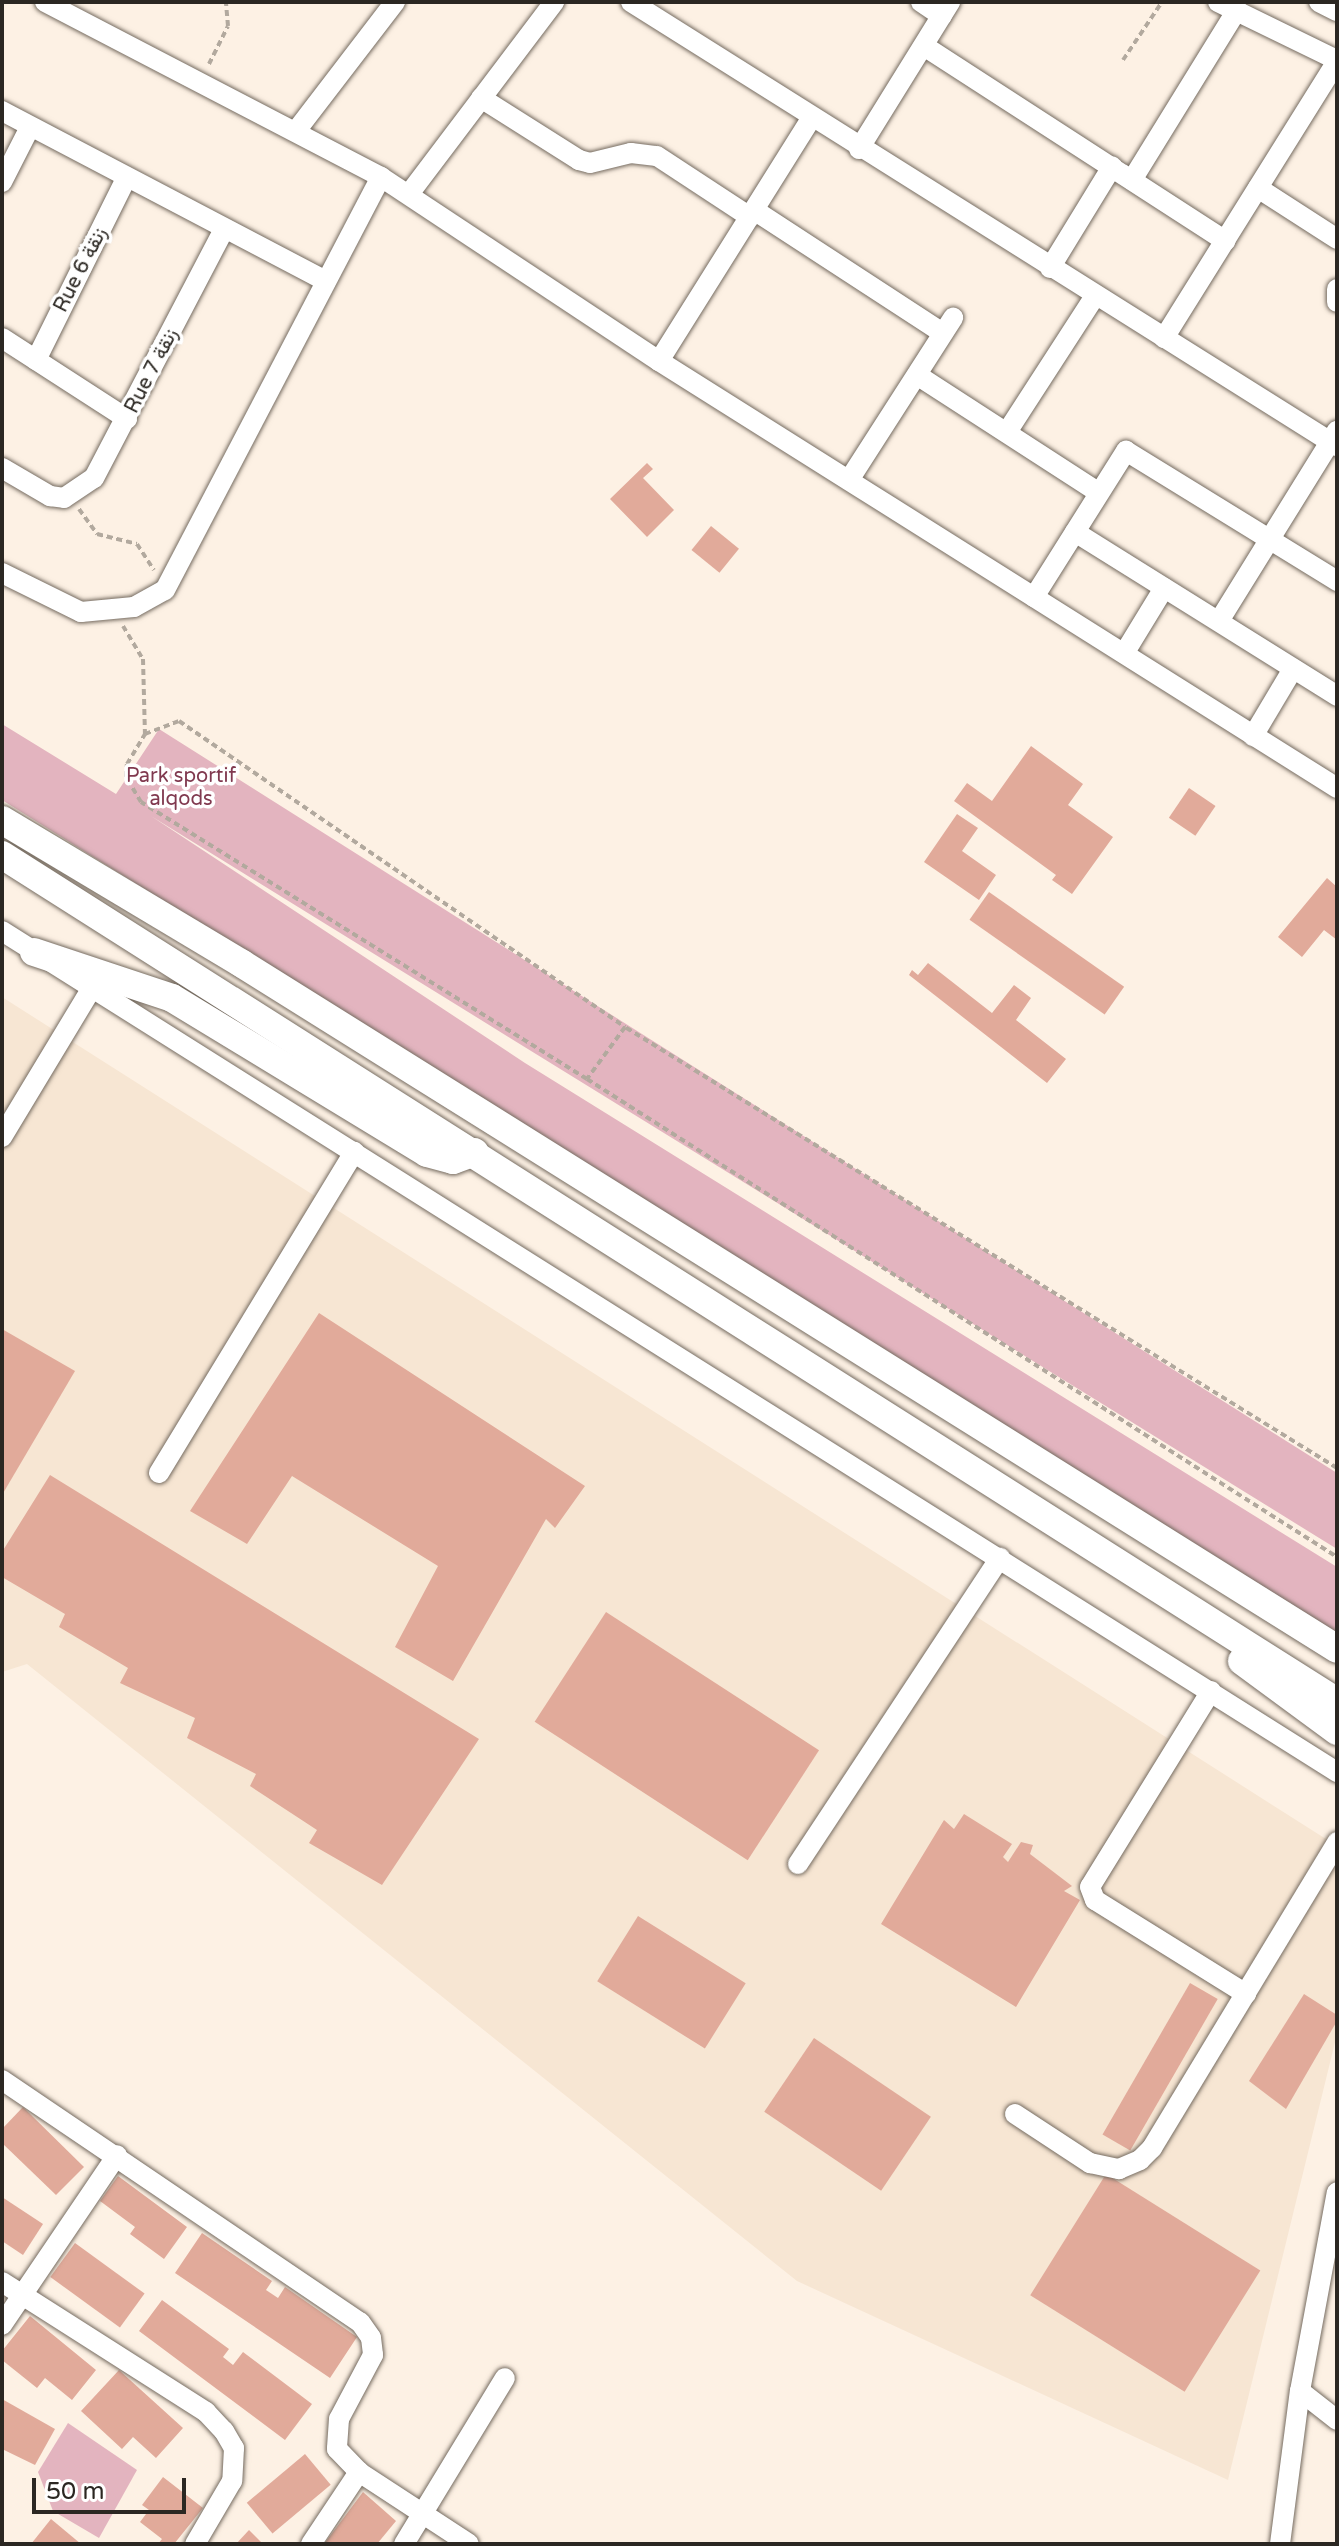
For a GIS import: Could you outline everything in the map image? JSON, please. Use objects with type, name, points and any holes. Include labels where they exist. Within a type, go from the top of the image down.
[{"type":"highway","points":[[2,820],[241,963],[1337,1649]]},
{"type":"highway","points":[[2,855],[900,1421],[1154,1590],[1337,1702]]},
{"type":"highway","points":[[34,952],[172,998],[427,1153],[453,1160],[475,1152]]},
{"type":"highway","points":[[1154,1590],[1291,1701],[1337,1731]]},
{"type":"street","points":[[45,2],[296,131],[409,194],[659,361],[1337,788]]},
{"type":"street","points":[[296,131],[395,2]]},
{"type":"street","points":[[409,194],[554,2]]},
{"type":"street","points":[[631,2],[811,119],[1095,296],[1335,440],[1219,621]]},
{"type":"street","points":[[859,149],[946,9],[921,2]]},
{"type":"street","points":[[1319,2],[1337,11]]},
{"type":"street","points":[[1132,180],[1227,6],[1337,61],[1164,338]]},
{"type":"street","points":[[924,46],[1225,241]]},
{"type":"street","points":[[481,98],[579,160],[590,163],[631,153],[657,156],[948,326],[849,480]]},
{"type":"street","points":[[2,111],[223,231],[326,281]]},
{"type":"street","points":[[659,361],[811,119]]},
{"type":"street","points":[[2,182],[30,127]]},
{"type":"street","points":[[1050,268],[1112,167]]},
{"type":"street","points":[[2,573],[58,605],[81,612],[112,611],[143,603],[165,590],[381,177]]},
{"type":"street","name":"Rue 6 زنقة","points":[[36,360],[126,179]]},
{"type":"street","points":[[1258,188],[1337,239]]},
{"type":"street","name":"Rue 7 زنقة","points":[[68,496],[94,478],[223,231]]},
{"type":"street","points":[[1337,289],[1337,302]]},
{"type":"street","points":[[1007,432],[1095,296]]},
{"type":"street","points":[[2,338],[127,419]]},
{"type":"street","points":[[917,375],[1098,492]]},
{"type":"street","points":[[1034,597],[1126,451],[1337,581]]},
{"type":"street","points":[[2,468],[50,496],[68,496]]},
{"type":"street","points":[[1075,532],[1337,696]]},
{"type":"street","points":[[1125,652],[1164,588]]},
{"type":"street","points":[[1253,736],[1293,669]]},
{"type":"street","points":[[2,931],[1337,1772]]},
{"type":"street","points":[[2,1137],[92,988]]},
{"type":"street","points":[[159,1473],[354,1152]]},
{"type":"street","points":[[798,1864],[1000,1558]]},
{"type":"street","points":[[1211,1691],[1090,1887],[1095,1900],[1246,1994]]},
{"type":"street","points":[[1015,2114],[1090,2163],[1129,2166],[1152,2148],[1337,1842]]},
{"type":"street","points":[[2,2080],[117,2155],[368,2330],[373,2355],[334,2436],[342,2456],[359,2472],[469,2544]]},
{"type":"street","points":[[2,2325],[117,2155]]},
{"type":"street","points":[[1280,2544],[1300,2391],[1331,2256],[1337,2192]]},
{"type":"street","points":[[2,2282],[206,2412],[224,2431],[234,2448],[232,2481],[195,2544]]},
{"type":"street","points":[[404,2544],[505,2378]]},
{"type":"street","points":[[1300,2391],[1337,2420]]},
{"type":"street","points":[[311,2544],[359,2472]]},
{"type":"path","points":[[201,81],[228,26],[226,2]]},
{"type":"path","points":[[1123,60],[1162,2]]},
{"type":"path","points":[[68,496],[97,534],[137,544],[165,590]]},
{"type":"path","points":[[112,611],[143,659],[145,734],[127,764],[126,777],[141,802],[587,1079],[1337,1557]]},
{"type":"path","points":[[145,734],[179,721],[625,1027],[1337,1468]]},
{"type":"path","points":[[587,1079],[625,1027]]},
{"type":"shaded area","points":[[2,997],[1337,1846],[1337,2034],[1228,2480],[797,2281],[27,1664],[2,1672]]},
{"type":"green space","name":"Park sportif alqods","points":[[2,724],[116,794],[159,729],[1337,1473],[1337,1549],[151,816],[525,1063],[1337,1567],[1337,1633],[2,800]]},
{"type":"green space","points":[[68,2423],[137,2470],[99,2538],[53,2511],[38,2472]]},
{"type":"building","points":[[647,463],[653,469],[643,478],[674,510],[647,537],[610,499]]},
{"type":"building","points":[[711,526],[739,549],[719,573],[691,550]]},
{"type":"building","points":[[1031,746],[1083,784],[1068,805],[1113,837],[1072,894],[1052,880],[1056,875],[954,801],[967,783],[992,801]]},
{"type":"building","points":[[1189,788],[1216,806],[1195,836],[1169,818]]},
{"type":"building","points":[[957,814],[978,828],[962,851],[996,875],[979,900],[924,862]]},
{"type":"building","points":[[1327,878],[1337,887],[1337,940],[1324,930],[1302,957],[1278,937]]},
{"type":"building","points":[[989,892],[1124,987],[1105,1014],[969,920]]},
{"type":"building","points":[[928,963],[992,1013],[1014,985],[1031,998],[1016,1020],[1066,1059],[1047,1083],[909,975],[912,970],[918,975]]},
{"type":"building","points":[[319,1313],[585,1486],[555,1528],[546,1519],[453,1681],[395,1647],[438,1566],[292,1476],[247,1544],[190,1511]]},
{"type":"building","points":[[2,1329],[75,1371],[2,1495]]},
{"type":"building","points":[[50,1475],[479,1739],[382,1885],[309,1843],[317,1830],[250,1786],[256,1774],[187,1738],[195,1718],[120,1683],[128,1668],[59,1627],[65,1614],[2,1577],[2,1552]]},
{"type":"building","points":[[606,1612],[819,1750],[748,1860],[535,1722]]},
{"type":"building","points":[[964,1814],[1012,1844],[1003,1857],[1008,1862],[1021,1842],[1033,1845],[1030,1854],[1072,1886],[1064,1891],[1080,1900],[1016,2007],[881,1924],[944,1820],[954,1829]]},
{"type":"building","points":[[638,1916],[746,1983],[705,2049],[597,1981]]},
{"type":"building","points":[[1190,1983],[1218,1999],[1130,2151],[1103,2135]]},
{"type":"building","points":[[1304,1994],[1337,2015],[1337,2021],[1286,2109],[1249,2081]]},
{"type":"building","points":[[814,2038],[931,2117],[881,2191],[764,2112]]},
{"type":"building","points":[[23,2107],[84,2167],[56,2195],[2,2143],[2,2129]]},
{"type":"building","points":[[1106,2174],[1260,2270],[1185,2392],[1030,2295]]},
{"type":"building","points":[[118,2176],[187,2227],[164,2259],[130,2234],[135,2227],[100,2201]]},
{"type":"building","points":[[2,2197],[43,2224],[23,2255],[2,2241]]},
{"type":"building","points":[[202,2233],[272,2281],[266,2290],[278,2298],[285,2287],[357,2337],[330,2378],[175,2273]]},
{"type":"building","points":[[75,2243],[145,2294],[120,2328],[50,2277]]},
{"type":"building","points":[[162,2300],[229,2349],[223,2357],[233,2365],[243,2352],[312,2404],[285,2440],[139,2331]]},
{"type":"building","points":[[30,2316],[96,2370],[72,2400],[45,2378],[37,2388],[2,2360],[2,2351]]},
{"type":"building","points":[[119,2370],[183,2428],[156,2458],[133,2437],[122,2449],[81,2411]]},
{"type":"building","points":[[2,2399],[55,2429],[35,2465],[2,2449]]},
{"type":"building","points":[[305,2454],[331,2485],[272,2533],[247,2503]]},
{"type":"building","points":[[163,2477],[203,2508],[174,2544],[158,2544],[162,2539],[140,2522],[149,2510],[142,2505]]},
{"type":"building","points":[[363,2492],[396,2521],[377,2544],[324,2544]]},
{"type":"building","points":[[51,2519],[81,2544],[31,2544]]},
{"type":"building","points":[[249,2530],[263,2544],[236,2544]]}]
